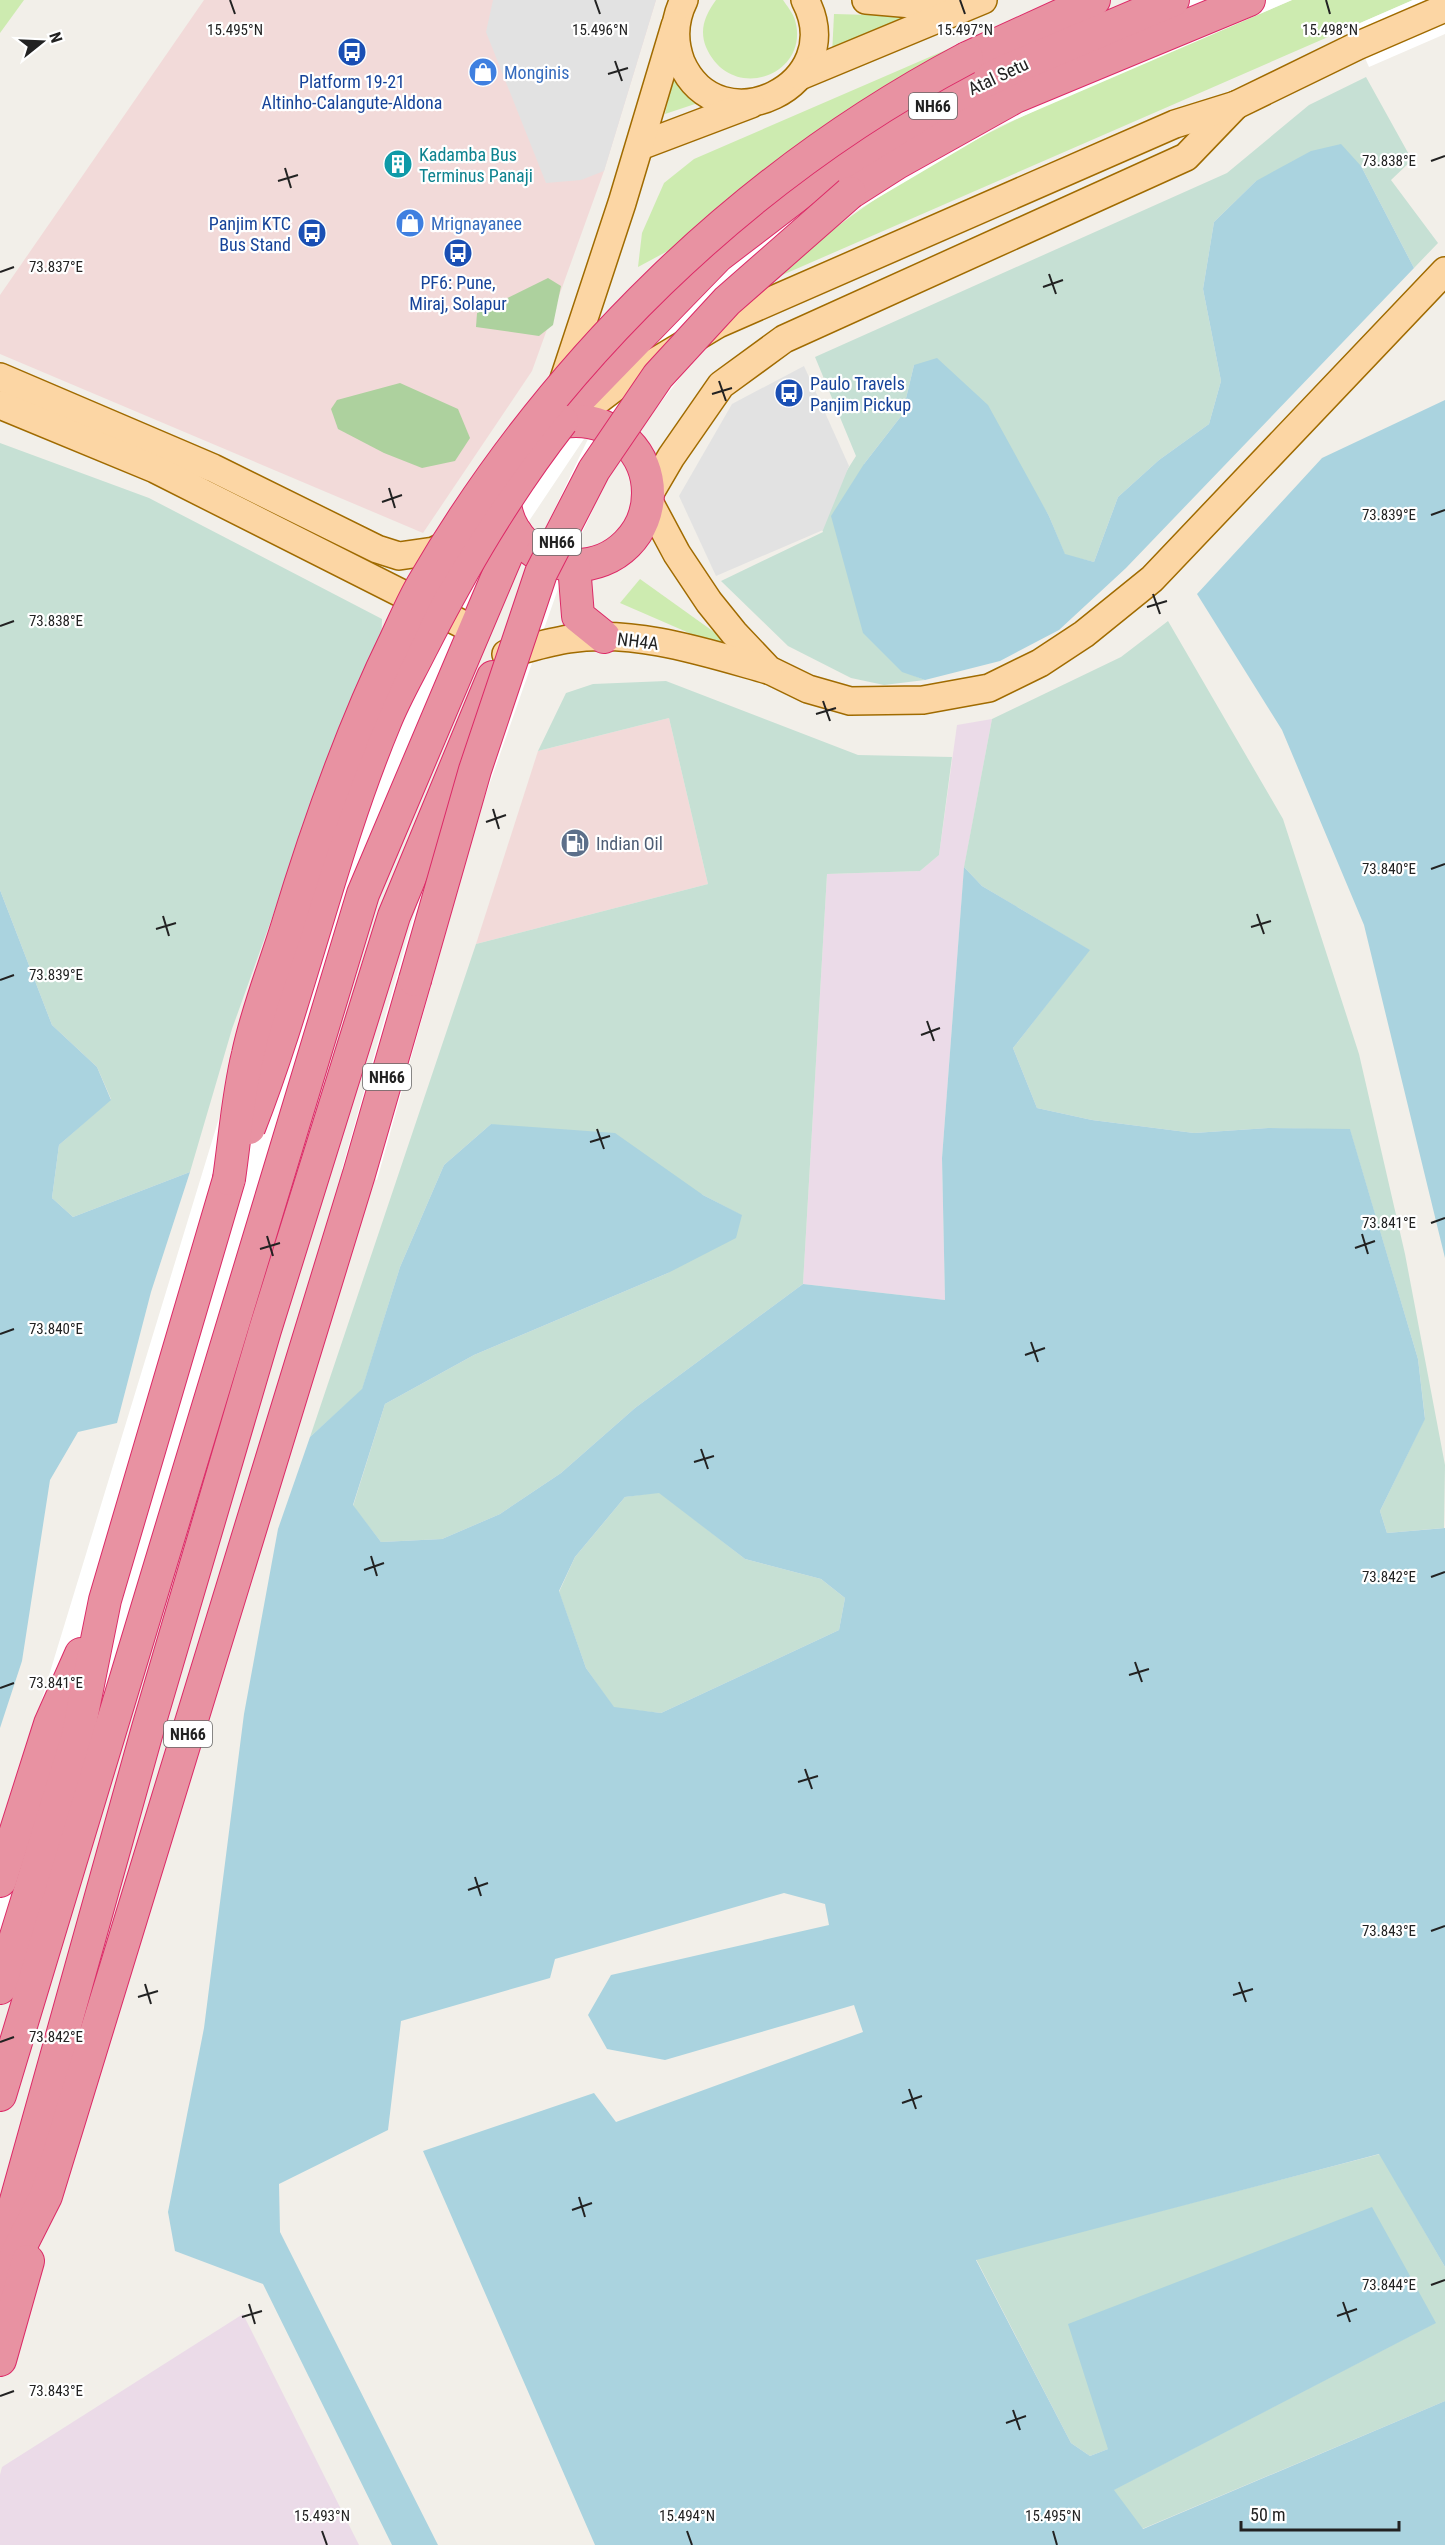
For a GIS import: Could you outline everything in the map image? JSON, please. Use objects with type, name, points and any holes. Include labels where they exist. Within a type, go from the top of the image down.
[{"type":"highway","points":[[229,1179],[248,1054],[308,858],[340,765],[370,691],[423,584],[512,448],[549,403],[645,297],[774,180],[903,92],[967,58],[1094,0]]},
{"type":"highway","name":"Atal Setu","points":[[229,1179],[275,1062],[334,862],[385,721],[463,566],[522,472],[577,401],[718,256],[833,168],[936,105],[1008,70],[1173,0]]},
{"type":"highway","name":"Atal Setu","points":[[46,2196],[359,1174],[476,770],[541,573],[594,470],[658,376],[727,301],[850,193],[897,163],[1015,98],[1249,0]]},
{"type":"highway","points":[[591,422],[610,429],[626,442],[639,458],[646,477],[648,498],[637,529],[615,553],[596,562],[569,564],[537,553],[516,532],[508,516],[504,498],[505,480],[510,463],[519,447],[532,435],[559,423],[591,422]]},
{"type":"highway","points":[[0,2094],[363,894],[516,532]]},
{"type":"highway","points":[[569,564],[579,615],[604,637]]},
{"type":"highway","points":[[0,2258],[154,1705],[262,1342],[391,927],[469,734],[506,654],[569,564]]},
{"type":"highway","name":"NH66","points":[[0,1988],[77,1739],[105,1600],[229,1179]]},
{"type":"highway","points":[[0,1881],[50,1724],[105,1600]]},
{"type":"highway","points":[[0,2360],[46,2196]]},
{"type":"highway","name":"NH66","points":[[0,2287],[46,2196]]},
{"type":"main road","points":[[800,76],[812,50],[814,35],[813,21],[805,0]]},
{"type":"main road","points":[[866,0],[973,4]]},
{"type":"main road","points":[[640,146],[781,93],[800,76],[973,4]]},
{"type":"main road","points":[[681,7],[678,55],[684,68],[698,85],[716,97],[730,102],[756,102]]},
{"type":"main road","points":[[559,423],[681,7]]},
{"type":"main road","points":[[559,423],[623,381],[718,324],[1175,124],[1236,105],[1357,46],[1445,8]]},
{"type":"main road","points":[[1236,105],[1186,157],[784,339],[721,385],[671,457],[648,498],[677,554],[709,602],[769,670],[808,689],[850,701],[923,700],[989,688],[1040,663],[1084,634],[1152,579],[1445,271]]},
{"type":"main road","points":[[0,377],[213,468],[377,549],[399,556],[434,551],[469,534],[504,498]]},
{"type":"main road","points":[[0,405],[155,469],[476,630]]},
{"type":"main road","name":"NH4A","points":[[506,654],[570,639],[604,637],[678,646],[769,670]]},
{"type":"shaded area","name":"Panjim KTC Bus Stand","points":[[204,0],[656,0],[604,171],[532,371],[423,533],[0,354],[0,295]]},
{"type":"shaded area","points":[[493,0],[656,0],[604,171],[581,180],[546,183],[486,32]]},
{"type":"shaded area","points":[[804,366],[849,466],[823,530],[716,576],[679,496],[732,404]]},
{"type":"shaded area","points":[[669,718],[708,884],[476,944],[538,751]]},
{"type":"shaded area","points":[[992,719],[964,868],[942,1158],[945,1300],[803,1284],[827,874],[920,871],[939,855],[957,725]]},
{"type":"shaded area","points":[[243,2314],[359,2545],[0,2545],[2,2467]]},
{"type":"green space","points":[[0,0],[24,0],[0,33]]},
{"type":"green space","points":[[716,0],[783,0],[795,20],[797,39],[791,56],[780,68],[766,76],[749,78],[733,75],[718,65],[706,47],[703,35],[706,17]]},
{"type":"green space","points":[[1061,0],[692,238],[638,267],[642,233],[664,183],[694,159]]},
{"type":"green space","points":[[1292,0],[1413,0],[780,276],[835,229],[894,187],[957,150],[1090,85]]},
{"type":"green space","points":[[834,14],[908,16],[913,19],[832,55]]},
{"type":"green space","points":[[675,69],[704,101],[665,114]]},
{"type":"green space","points":[[1366,77],[1412,160],[1391,180],[1438,243],[1414,268],[1361,166],[1256,181],[1214,222],[1203,289],[1221,381],[1209,424],[1159,460],[1118,497],[1094,562],[1065,555],[1049,516],[1025,476],[914,365],[902,415],[864,464],[902,671],[925,680],[884,685],[851,678],[788,646],[721,581],[823,532],[818,516],[856,456],[815,357],[1227,173],[1309,105]]},
{"type":"green space","points":[[548,278],[561,286],[553,325],[539,336],[476,327],[477,313]]},
{"type":"green space","points":[[400,383],[458,409],[470,438],[455,461],[422,468],[384,453],[338,429],[331,409],[337,400]]},
{"type":"green space","points":[[0,443],[149,498],[382,619],[381,651],[300,840],[232,1029],[190,1172],[73,1217],[52,1198],[59,1145],[111,1099],[97,1067],[52,1025],[0,890]]},
{"type":"green space","points":[[640,579],[756,662],[620,603]]},
{"type":"green space","points":[[1168,621],[1283,819],[1359,1054],[1405,1254],[1445,1465],[1444,1528],[1387,1533],[1380,1511],[1425,1418],[1418,1359],[1350,1130],[1268,1128],[1194,1133],[1092,1120],[1037,1108],[1013,1048],[1089,950],[982,886],[964,867],[992,719],[1121,657]]},
{"type":"green space","points":[[666,681],[858,755],[952,757],[939,855],[920,871],[827,874],[803,1284],[635,1408],[561,1473],[500,1514],[442,1539],[381,1542],[353,1506],[385,1404],[474,1355],[668,1273],[741,1215],[703,1195],[491,1124],[444,1165],[400,1267],[362,1390],[310,1437],[476,944],[708,884],[669,718],[538,751],[566,693],[593,684]]},
{"type":"green space","points":[[659,1492],[745,1559],[821,1579],[845,1598],[839,1630],[661,1713],[614,1708],[586,1668],[559,1592],[575,1557],[625,1497]]},
{"type":"green space","points":[[1380,2154],[1445,2267],[1445,2401],[1142,2529],[1113,2490],[1435,2323],[1090,2456],[1071,2443],[976,2259]]},
{"type":"water","points":[[1341,144],[1361,166],[1414,268],[1126,568],[1059,630],[1000,661],[925,680],[902,672],[863,633],[831,516],[864,464],[902,415],[914,365],[937,358],[988,405],[1049,516],[1065,554],[1094,562],[1118,497],[1159,460],[1209,424],[1221,381],[1203,289],[1214,222],[1256,181],[1311,151]]},
{"type":"water","points":[[1445,400],[1445,1258],[1364,925],[1282,730],[1197,594],[1322,458]]},
{"type":"water","points":[[964,867],[982,886],[1090,950],[1013,1048],[1037,1108],[1092,1120],[1194,1133],[1268,1128],[1350,1129],[1418,1359],[1425,1419],[1380,1511],[1387,1533],[1445,1528],[1445,2267],[1379,2154],[976,2260],[1071,2443],[1090,2456],[1108,2449],[1068,2324],[1372,2207],[1436,2323],[1114,2490],[1143,2529],[1445,2401],[1445,2545],[595,2545],[423,2151],[594,2093],[616,2122],[863,2032],[854,2005],[665,2060],[607,2049],[588,2015],[611,1975],[829,1925],[825,1904],[784,1893],[555,1959],[550,1978],[401,2021],[388,2130],[279,2184],[280,2232],[438,2545],[392,2545],[263,2284],[175,2251],[168,2212],[204,2028],[244,1714],[278,1529],[310,1437],[362,1389],[400,1267],[444,1165],[491,1124],[615,1133],[703,1195],[742,1215],[736,1238],[668,1273],[474,1355],[385,1404],[353,1505],[381,1542],[442,1539],[500,1514],[561,1473],[635,1408],[803,1284],[945,1300],[942,1158]],"holes":[[[659,1493],[745,1559],[821,1579],[845,1598],[839,1630],[661,1713],[614,1707],[586,1668],[559,1591],[575,1557],[625,1497]]]},
{"type":"water","points":[[0,890],[52,1025],[97,1067],[111,1100],[59,1145],[52,1198],[73,1217],[190,1172],[151,1292],[117,1423],[78,1432],[50,1480],[22,1661],[0,1728]]},
{"type":"pier","points":[[1142,0],[1292,0],[998,127],[859,209],[809,247],[762,290],[685,371],[616,461],[565,569],[479,814],[377,1180],[342,1169],[445,805],[495,655],[536,548],[598,418],[529,521],[478,606],[433,694],[93,1744],[0,1946],[0,1836],[238,1056],[479,486],[967,58]]},
{"type":"pier","points":[[1413,0],[1445,0],[1445,34],[1369,67],[1351,27]]},
{"type":"place","name":"Platform 19-21 Altinho-Calangute-Aldona","points":[[352,52]]},
{"type":"place","name":"Monginis","points":[[483,72]]},
{"type":"place","name":"Kadamba Bus Terminus Panaji","points":[[398,164]]},
{"type":"place","name":"Mrignayanee","points":[[410,223]]},
{"type":"place","name":"Panjim KTC Bus Stand","points":[[312,233]]},
{"type":"place","name":"PF6: Pune, Miraj, Solapur","points":[[458,253]]},
{"type":"place","name":"Paulo Travels Panjim Pickup","points":[[789,393]]},
{"type":"place","name":"Indian Oil","points":[[575,843]]}]
